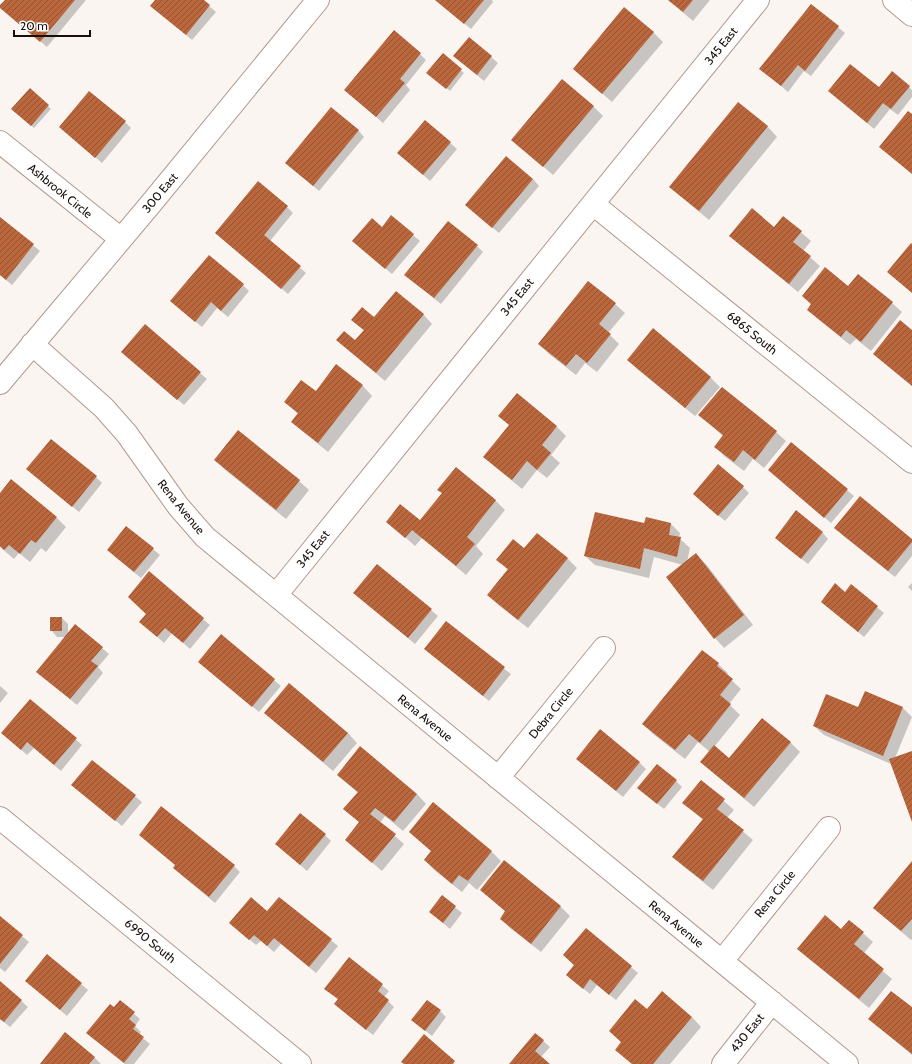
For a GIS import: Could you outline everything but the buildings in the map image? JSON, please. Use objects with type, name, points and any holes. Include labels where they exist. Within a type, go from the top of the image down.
[{"type":"street","name":"300 East","points":[[0,383],[149,206],[318,0]]},
{"type":"street","name":"345 East","points":[[276,595],[758,0]]},
{"type":"street","points":[[894,0],[912,15]]},
{"type":"street","name":"Ashbrook Circle","points":[[0,142],[121,239]]},
{"type":"street","name":"6865 South","points":[[593,204],[912,462]]},
{"type":"street","name":"Rena Avenue","points":[[32,344],[104,408],[127,434],[178,506],[205,537],[847,1064]]},
{"type":"street","name":"Debra Circle","points":[[498,778],[604,648]]},
{"type":"street","name":"6990 South","points":[[0,818],[300,1064]]},
{"type":"street","name":"Rena Circle","points":[[722,961],[829,828]]},
{"type":"street","name":"430 East","points":[[723,1064],[772,1002]]}]
